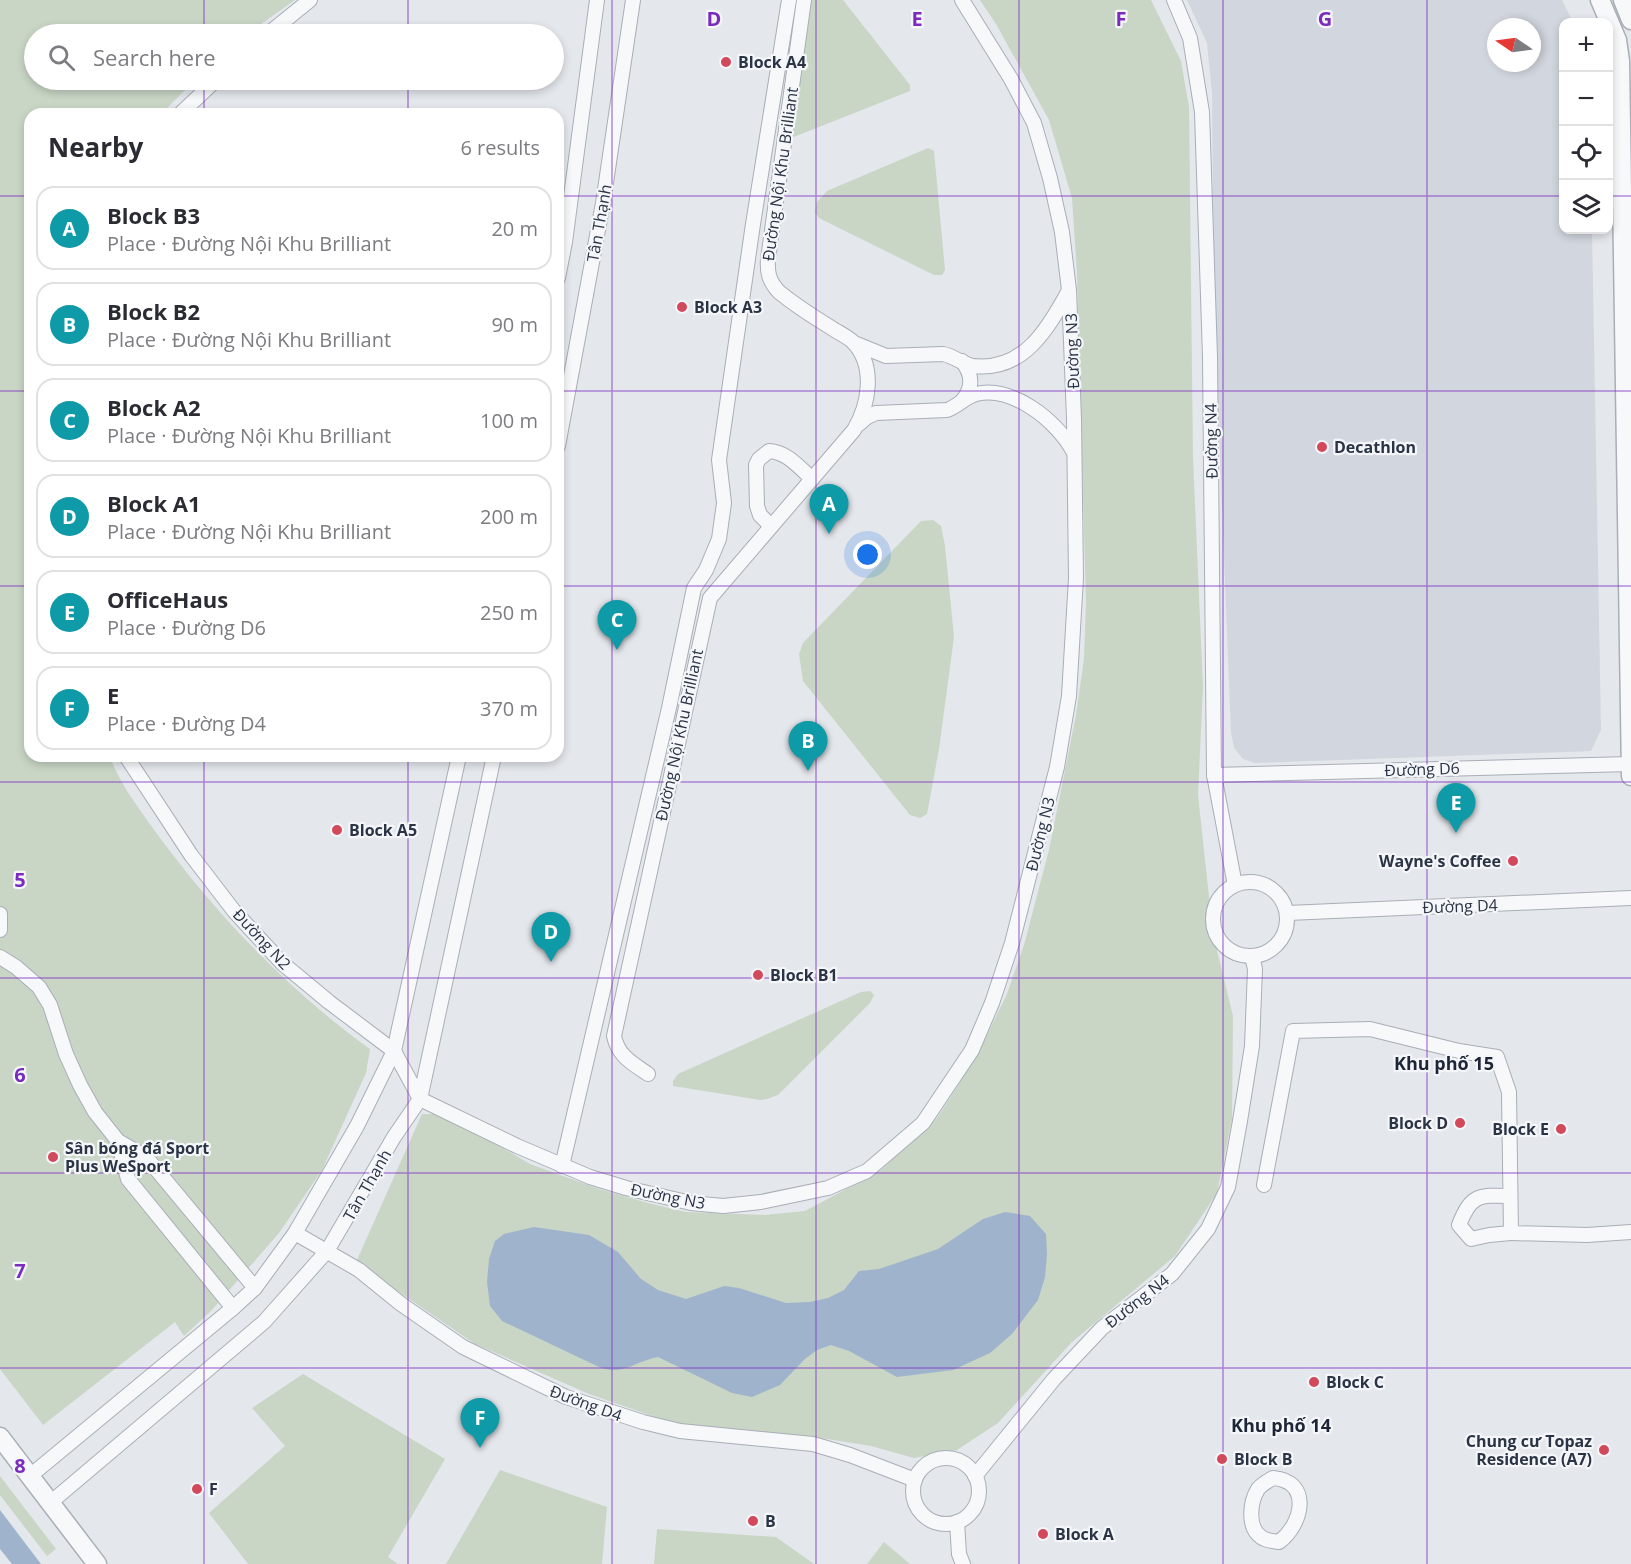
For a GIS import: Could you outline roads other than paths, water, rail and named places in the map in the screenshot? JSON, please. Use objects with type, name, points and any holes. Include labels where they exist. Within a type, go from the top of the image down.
[{"type":"street","points":[[280,24],[310,0]]},
{"type":"street","name":"Tân Thạnh","points":[[564,247],[597,0]]},
{"type":"street","name":"Tân Thạnh","points":[[564,414],[603,203],[633,0]]},
{"type":"street","points":[[561,1166],[669,708],[694,588],[706,570],[719,539],[724,503],[719,460],[753,224],[789,0]]},
{"type":"street","name":"Đường Nội Khu Brilliant","points":[[804,0],[767,273],[779,292],[853,342],[886,356],[943,354],[974,366],[1004,363],[1028,349],[1050,325],[1069,290]]},
{"type":"street","name":"Đường N3","points":[[420,1099],[561,1166],[626,1188],[690,1203],[723,1206],[761,1202],[828,1188],[867,1171],[923,1123],[972,1050],[992,1003],[1012,943],[1057,767],[1069,696],[1076,578],[1075,453],[1069,290],[1062,232],[1050,178],[1034,123],[1011,79],[962,0]]},
{"type":"street","name":"Đường N4","points":[[1174,0],[1190,38],[1203,112],[1210,357],[1214,775],[1234,885]]},
{"type":"street","points":[[1600,0],[1617,40],[1620,61],[1631,776]]},
{"type":"street","points":[[1623,0],[1631,20]]},
{"type":"street","points":[[186,108],[205,90]]},
{"type":"street","name":"Đường Nội Khu Brilliant","points":[[853,342],[865,362],[867,374],[866,398],[862,416],[854,430]]},
{"type":"street","points":[[867,374],[874,363],[886,356]]},
{"type":"street","points":[[962,362],[968,369],[971,381],[967,395],[962,401]]},
{"type":"street","name":"Đường Nội Khu Brilliant","points":[[648,1074],[622,1056],[616,1048],[614,1036],[710,598],[867,417],[882,412],[947,410],[977,394],[1002,394],[1023,403],[1056,425],[1075,453]]},
{"type":"street","points":[[866,398],[869,404],[882,412]]},
{"type":"street","points":[[771,526],[760,515],[757,506],[756,465],[759,459],[769,451],[778,452],[788,457],[812,479]]},
{"type":"street","name":"Đường N2","points":[[130,762],[191,855],[234,911],[282,963],[394,1051],[420,1099]]},
{"type":"street","points":[[30,1476],[255,1288],[295,1233],[357,1126],[394,1051],[458,762]]},
{"type":"street","name":"Tân Thạnh","points":[[50,1503],[264,1322],[327,1251],[394,1137],[420,1099],[493,762]]},
{"type":"street","name":"Đường D6","points":[[1214,775],[1631,764]]},
{"type":"street","points":[[1251,881],[1263,883],[1274,890],[1282,899],[1288,913],[1283,936],[1276,945],[1267,952],[1252,956],[1232,952],[1216,934],[1213,923],[1218,898],[1234,885],[1251,881]]},
{"type":"street","name":"Đường D4","points":[[1288,913],[1631,898]]},
{"type":"street","points":[[0,914],[0,930]]},
{"type":"street","name":"Đường N4","points":[[975,1476],[1054,1379],[1102,1328],[1172,1274],[1208,1229],[1228,1187],[1252,1046],[1255,969],[1252,956]]},
{"type":"street","points":[[0,957],[16,967],[39,987],[50,1005],[66,1054],[95,1112],[118,1141],[146,1157],[255,1288]]},
{"type":"street","points":[[1264,1185],[1293,1031],[1370,1029],[1459,1051],[1497,1057],[1509,1092],[1510,1233]]},
{"type":"street","points":[[118,1141],[128,1179],[233,1308]]},
{"type":"street","points":[[1510,1196],[1482,1195],[1466,1206],[1459,1224],[1471,1239],[1510,1233],[1587,1235],[1631,1232]]},
{"type":"street","name":"Đường D4","points":[[295,1233],[358,1270],[401,1304],[463,1347],[566,1397],[643,1422],[681,1431],[813,1444],[850,1455],[915,1480]]},
{"type":"street","points":[[0,1437],[97,1564]]},
{"type":"street","points":[[949,1458],[960,1461],[969,1467],[975,1476],[978,1497],[974,1508],[957,1522],[947,1524],[927,1518],[914,1501],[915,1480],[920,1470],[928,1463],[949,1458]]},
{"type":"street","points":[[1273,1478],[1284,1479],[1294,1484],[1300,1494],[1293,1527],[1279,1542],[1259,1537],[1251,1520],[1252,1503],[1259,1487],[1273,1478]]},
{"type":"street","points":[[957,1522],[959,1554],[963,1564]]},
{"type":"water","points":[[1005,1212],[1030,1216],[1046,1234],[1045,1277],[1038,1300],[1012,1334],[990,1353],[953,1370],[897,1377],[849,1351],[831,1345],[817,1350],[805,1359],[780,1385],[752,1397],[732,1393],[658,1357],[620,1370],[599,1367],[502,1321],[490,1306],[487,1282],[489,1259],[495,1241],[504,1234],[534,1227],[589,1235],[618,1252],[641,1279],[658,1290],[686,1299],[724,1286],[739,1288],[786,1303],[810,1302],[828,1298],[844,1290],[859,1271],[879,1269],[938,1249],[983,1219]]},
{"type":"water","points":[[0,1510],[41,1564],[12,1564],[0,1549]]},
{"type":"place","name":"Block A4","points":[[726,62]]},
{"type":"place","name":"Block A3","points":[[682,307]]},
{"type":"place","name":"Decathlon","points":[[1322,447]]},
{"type":"place","name":"Block B3","points":[[829,534]]},
{"type":"place","name":"Block A2","points":[[617,650]]},
{"type":"place","name":"Block B2","points":[[808,771]]},
{"type":"place","name":"Block A5","points":[[337,830]]},
{"type":"place","name":"OfficeHaus","points":[[1456,833]]},
{"type":"place","name":"Wayne's Coffee","points":[[1513,861]]},
{"type":"place","name":"Block A1","points":[[551,962]]},
{"type":"place","name":"Block B1","points":[[758,975]]},
{"type":"place","name":"Block D","points":[[1460,1123]]},
{"type":"place","name":"Block E","points":[[1561,1129]]},
{"type":"place","name":"Sân bóng đá Sport Plus WeSport","points":[[53,1157]]},
{"type":"place","name":"Block C","points":[[1314,1382]]},
{"type":"place","name":"E","points":[[480,1448]]},
{"type":"place","name":"Chung cư Topaz Residence (A7)","points":[[1604,1450]]},
{"type":"place","name":"Block B","points":[[1222,1459]]},
{"type":"place","name":"F","points":[[197,1489]]},
{"type":"place","name":"B","points":[[753,1521]]},
{"type":"place","name":"Block A","points":[[1043,1534]]},
{"type":"district","name":"Khu phố 15","points":[[1444,1063]]},
{"type":"district","name":"Khu phố 14","points":[[1281,1425]]}]
